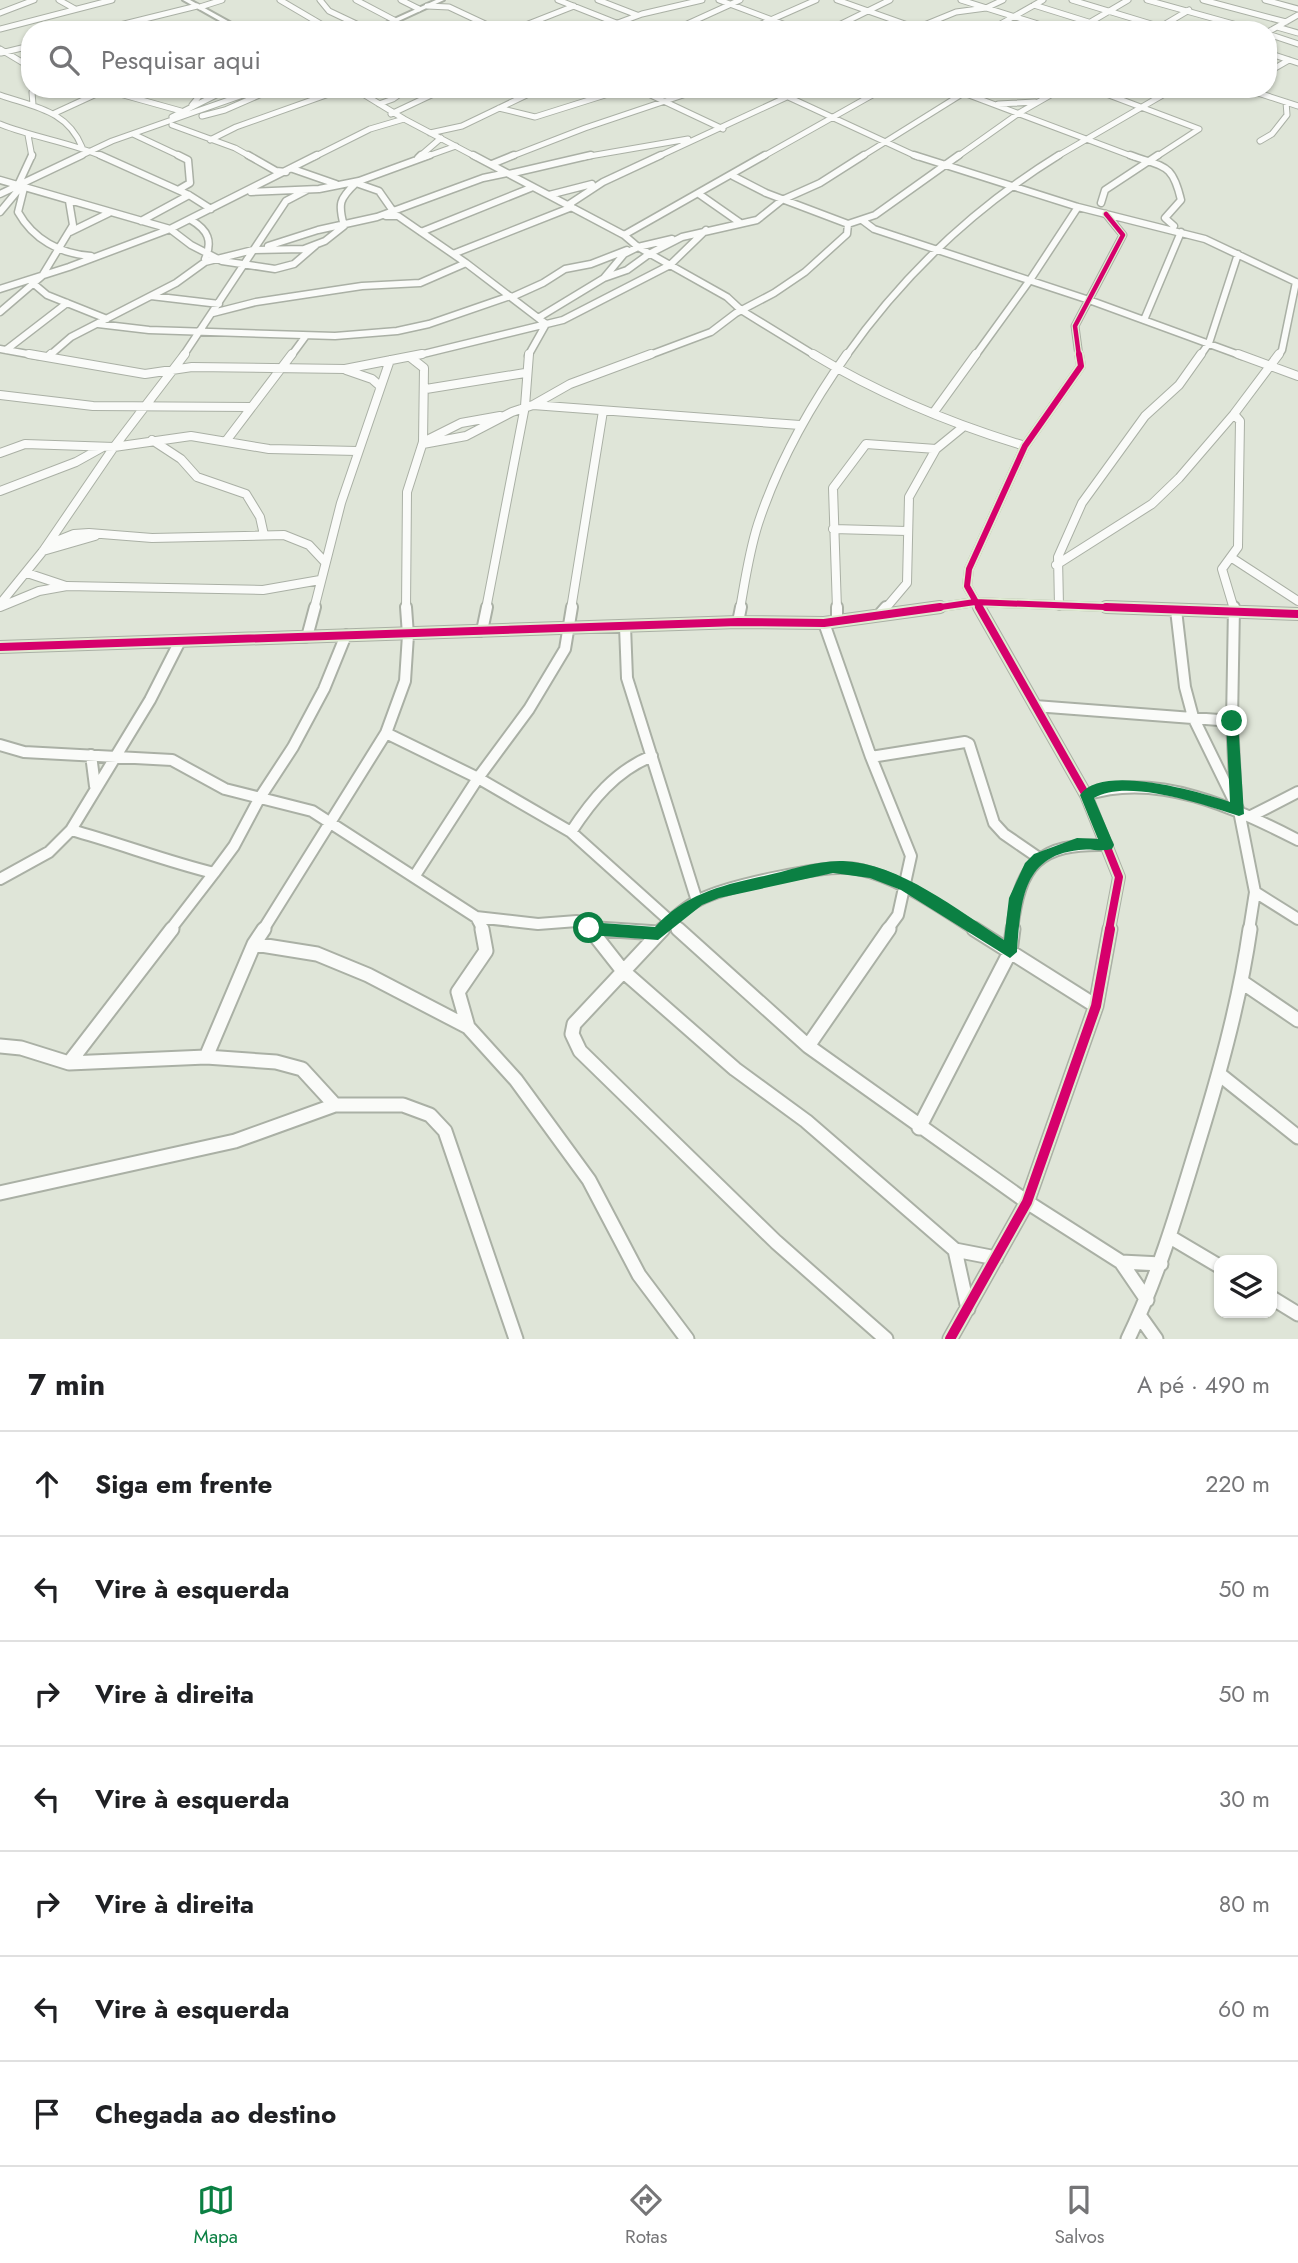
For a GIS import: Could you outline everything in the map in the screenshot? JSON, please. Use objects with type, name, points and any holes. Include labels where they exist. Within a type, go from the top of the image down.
[{"type":"street","points":[[0,13],[34,0]]},
{"type":"street","points":[[59,0],[75,9]]},
{"type":"street","points":[[28,21],[112,0]]},
{"type":"street","points":[[187,0],[220,21]]},
{"type":"street","points":[[135,21],[222,0]]},
{"type":"street","points":[[280,0],[316,21]]},
{"type":"street","points":[[320,0],[329,11],[351,21]]},
{"type":"street","points":[[356,0],[394,20],[443,0],[449,8]]},
{"type":"street","points":[[401,0],[419,9]]},
{"type":"street","points":[[558,0],[612,21]]},
{"type":"street","points":[[538,21],[600,0],[637,15]]},
{"type":"street","points":[[622,21],[702,0]]},
{"type":"street","points":[[719,0],[776,21]]},
{"type":"street","points":[[694,21],[740,0]]},
{"type":"street","points":[[767,21],[816,0]]},
{"type":"street","points":[[837,0],[894,21]]},
{"type":"street","points":[[847,21],[890,0]]},
{"type":"street","points":[[961,0],[1027,21]]},
{"type":"street","points":[[935,21],[962,10],[986,8],[1003,0]]},
{"type":"street","points":[[1005,21],[1043,0]]},
{"type":"street","points":[[1072,0],[1138,21]]},
{"type":"street","points":[[1092,21],[1128,0]]},
{"type":"street","points":[[1147,0],[1223,21]]},
{"type":"street","points":[[1171,21],[1205,0],[1286,22]]},
{"type":"street","points":[[1265,0],[1298,9]]},
{"type":"street","points":[[0,28],[14,17],[23,4]]},
{"type":"street","points":[[1034,5],[1087,21]]},
{"type":"street","points":[[428,6],[449,8],[478,21]]},
{"type":"street","points":[[756,13],[786,13]]},
{"type":"street","points":[[1277,27],[1298,15]]},
{"type":"street","points":[[0,28],[21,23]]},
{"type":"street","points":[[1277,27],[1298,33]]},
{"type":"street","points":[[1277,36],[1298,44]]},
{"type":"street","points":[[1,52],[21,49]]},
{"type":"street","points":[[1,52],[21,62]]},
{"type":"street","points":[[1277,56],[1298,63]]},
{"type":"street","points":[[1277,67],[1289,60]]},
{"type":"street","points":[[0,95],[55,113],[75,130],[82,147]]},
{"type":"street","points":[[1286,102],[1298,95]]},
{"type":"street","points":[[32,98],[33,105]]},
{"type":"street","points":[[55,113],[87,98]]},
{"type":"street","points":[[135,98],[181,111]]},
{"type":"street","points":[[192,105],[198,98]]},
{"type":"street","points":[[150,128],[208,98]]},
{"type":"street","points":[[0,194],[21,187],[90,151],[235,98]]},
{"type":"street","points":[[150,128],[220,112],[252,98]]},
{"type":"street","points":[[210,140],[318,98]]},
{"type":"street","points":[[369,98],[404,119],[624,234],[635,248],[727,297],[741,310],[838,369],[934,411],[963,427],[1025,446]]},
{"type":"street","points":[[379,104],[394,98]]},
{"type":"street","points":[[0,289],[144,240],[191,220],[290,171],[425,98]]},
{"type":"street","points":[[430,132],[449,131],[520,98]]},
{"type":"street","points":[[499,108],[535,117],[595,98]]},
{"type":"street","points":[[659,98],[719,129]]},
{"type":"street","points":[[483,177],[494,165],[584,128],[678,98]]},
{"type":"street","points":[[453,254],[570,206],[603,182],[787,98]]},
{"type":"street","points":[[791,98],[884,142],[944,166],[1078,207],[1184,233],[1238,254],[1297,283],[1285,342],[1271,366],[1234,414],[1179,478],[1152,504],[1056,565]]},
{"type":"street","points":[[799,102],[800,98]]},
{"type":"street","points":[[624,234],[733,176],[869,98]]},
{"type":"street","points":[[98,324],[305,337],[405,329],[438,322],[511,297],[543,283],[565,269],[592,264],[635,248],[705,230],[757,220],[782,200],[820,183],[955,98]]},
{"type":"street","points":[[981,98],[1169,170],[1175,176],[1181,200],[1166,221],[1184,233]]},
{"type":"street","points":[[733,176],[782,200],[848,224],[876,215],[1019,113],[1046,98]]},
{"type":"street","points":[[950,1339],[1027,1202],[1096,1006],[1119,877],[1086,795],[967,586],[969,569],[1025,446],[1081,366],[1074,326],[1123,235],[1101,203],[1101,196],[1105,190],[1199,129],[1118,98]]},
{"type":"street","points":[[737,622],[758,524],[800,425],[887,304],[935,249],[1011,187],[1083,139],[1158,98]]},
{"type":"street","points":[[1274,98],[1298,106]]},
{"type":"street","points":[[993,104],[1039,102]]},
{"type":"street","points":[[1260,141],[1272,134],[1287,115],[1286,102]]},
{"type":"street","points":[[370,129],[404,119]]},
{"type":"street","points":[[0,124],[28,135],[48,137],[82,147],[189,195],[211,209]]},
{"type":"street","points":[[172,125],[235,148],[275,171],[290,171],[339,185]]},
{"type":"street","points":[[198,135],[223,133]]},
{"type":"street","points":[[133,134],[188,160],[190,183],[178,190]]},
{"type":"street","points":[[28,135],[27,141],[33,152],[29,169],[19,183],[20,217],[31,232],[58,247],[76,254],[98,256]]},
{"type":"street","points":[[418,159],[424,150],[441,138]]},
{"type":"street","points":[[263,249],[318,230],[397,212],[483,177],[695,138]]},
{"type":"street","points":[[243,192],[307,190],[358,182],[456,146]]},
{"type":"street","points":[[29,169],[49,172]]},
{"type":"street","points":[[267,182],[275,171]]},
{"type":"street","points":[[0,180],[170,229],[211,256],[243,265],[275,269],[289,267],[344,226]]},
{"type":"street","points":[[358,182],[379,191],[397,212],[421,232],[542,321]]},
{"type":"street","points":[[344,226],[338,205],[342,196],[358,182]]},
{"type":"street","points":[[549,195],[603,182]]},
{"type":"street","points":[[0,212],[21,187]]},
{"type":"street","points":[[421,232],[533,187]]},
{"type":"street","points":[[0,605],[27,573],[114,447],[174,369],[286,201],[307,190]]},
{"type":"street","points":[[276,191],[286,201]]},
{"type":"street","points":[[699,194],[739,222]]},
{"type":"street","points":[[141,221],[189,195]]},
{"type":"street","points":[[0,312],[42,276],[74,221],[69,201]]},
{"type":"street","points":[[1088,209],[1101,203]]},
{"type":"street","points":[[934,411],[1030,281],[1078,207]]},
{"type":"street","points":[[69,232],[109,213]]},
{"type":"street","points":[[191,220],[204,228],[209,235],[211,256]]},
{"type":"street","points":[[862,220],[874,229],[1089,300],[1298,376]]},
{"type":"street","points":[[144,240],[151,223]]},
{"type":"street","points":[[423,443],[466,436],[570,384],[711,332],[741,310],[774,293],[805,272],[847,234],[848,224]]},
{"type":"street","points":[[3,350],[145,374],[192,367],[345,369],[410,357],[582,312],[670,265],[705,230]]},
{"type":"street","points":[[1144,320],[1184,233]]},
{"type":"street","points":[[604,278],[627,270],[649,254],[682,237]]},
{"type":"street","points":[[48,357],[71,337],[176,283],[211,256],[263,249],[293,250],[316,245]]},
{"type":"street","points":[[482,631],[529,405],[525,373],[531,347],[542,321],[604,278],[624,254],[635,248]]},
{"type":"street","points":[[1059,606],[1056,565],[1077,514],[1096,482],[1145,416],[1179,385],[1209,343],[1238,254]]},
{"type":"street","points":[[212,313],[256,302],[362,286],[420,283],[466,263]]},
{"type":"street","points":[[34,284],[42,292],[107,319]]},
{"type":"street","points":[[496,302],[503,290]]},
{"type":"street","points":[[147,296],[219,304]]},
{"type":"street","points":[[3,350],[67,303]]},
{"type":"street","points":[[226,441],[305,337]]},
{"type":"street","points":[[206,1057],[254,944],[328,821],[386,733],[405,681],[408,635],[405,596],[407,492],[423,443],[426,389],[424,368],[410,357]]},
{"type":"street","points":[[307,637],[324,561],[357,451],[390,360]]},
{"type":"street","points":[[345,369],[372,379],[380,386]]},
{"type":"street","points":[[426,389],[525,373]]},
{"type":"street","points":[[145,374],[156,389]]},
{"type":"street","points":[[0,395],[71,404],[145,408],[250,407]]},
{"type":"street","points":[[529,405],[800,425]]},
{"type":"street","points":[[414,877],[478,778],[529,709],[565,649],[603,411]]},
{"type":"street","points":[[1128,1339],[1161,1264],[1219,1074],[1242,982],[1255,892],[1232,721],[1235,611],[1222,569],[1238,547],[1240,421],[1234,414]]},
{"type":"street","points":[[423,443],[461,423],[505,415]]},
{"type":"street","points":[[878,615],[907,583],[909,497],[936,449],[963,427]]},
{"type":"street","points":[[0,453],[25,444],[114,447],[191,436],[269,449],[357,451]]},
{"type":"street","points":[[152,440],[181,459],[197,477],[246,494],[260,517],[264,535]]},
{"type":"street","points":[[837,621],[834,488],[866,444],[936,449]]},
{"type":"street","points":[[0,491],[76,462],[103,446]]},
{"type":"street","points":[[833,529],[907,531]]},
{"type":"street","points":[[46,547],[99,535],[152,538],[284,535],[302,541],[324,561]]},
{"type":"street","points":[[1232,558],[1298,601]]},
{"type":"street","points":[[27,573],[66,586]]},
{"type":"street","points":[[0,605],[39,591],[66,586],[262,590],[320,580]]},
{"type":"street","points":[[0,647],[737,622],[824,623],[975,602],[1298,614]]},
{"type":"street","points":[[1176,610],[1185,687],[1193,717],[1242,811]]},
{"type":"street","points":[[808,1046],[898,915],[906,886],[910,852],[871,757],[824,623]]},
{"type":"street","points":[[625,626],[627,678],[698,901]]},
{"type":"street","points":[[69,1063],[234,846],[318,701],[346,635]]},
{"type":"street","points":[[0,879],[49,852],[71,830],[95,786],[116,758],[180,641]]},
{"type":"street","points":[[1035,706],[1232,721]]},
{"type":"street","points":[[386,733],[478,778],[570,832],[808,1046],[919,1128],[1121,1262],[1147,1300]]},
{"type":"street","points":[[871,757],[965,742],[969,744],[994,823],[1004,834],[1039,858]]},
{"type":"street","points":[[0,745],[24,752],[172,760],[225,789],[304,808],[476,917],[538,924],[568,920],[589,928],[658,933]]},
{"type":"street","points":[[91,755],[95,786]]},
{"type":"street","points":[[570,832],[584,811],[622,772],[637,761],[652,756]]},
{"type":"street","points":[[1086,795],[1100,788],[1129,785],[1198,798],[1242,811],[1298,840]]},
{"type":"street","points":[[1242,811],[1298,792]]},
{"type":"street","points":[[71,830],[109,840],[158,859],[214,873]]},
{"type":"street","points":[[919,1128],[1010,952],[1016,898],[1029,867],[1039,858],[1077,844],[1107,845]]},
{"type":"street","points":[[886,1339],[776,1242],[580,1051],[572,1034],[574,1024],[670,921],[698,901],[718,892],[833,867],[857,869],[906,886],[1096,1006]]},
{"type":"street","points":[[1255,892],[1298,919]]},
{"type":"street","points":[[468,1027],[458,992],[482,961],[486,950],[487,936],[476,917]]},
{"type":"street","points":[[589,928],[623,971],[734,1069],[806,1121],[955,1250],[996,1258]]},
{"type":"street","points":[[254,944],[317,954],[368,975],[468,1027],[516,1080],[589,1180],[639,1275],[687,1339]]},
{"type":"street","points":[[1242,982],[1298,1020]]},
{"type":"street","points":[[0,1046],[21,1048],[69,1063],[206,1057],[276,1062],[302,1069],[335,1105]]},
{"type":"street","points":[[1219,1074],[1298,1137]]},
{"type":"street","points":[[0,1193],[235,1141],[335,1105],[403,1105],[429,1115],[445,1131],[516,1339]]},
{"type":"street","points":[[1170,1237],[1214,1263]]},
{"type":"street","points":[[955,1250],[968,1309]]},
{"type":"street","points":[[1121,1262],[1161,1264]]},
{"type":"street","points":[[1277,1301],[1298,1314]]},
{"type":"street","points":[[1139,1315],[1156,1339]]},
{"type":"cycle path","points":[[950,1339],[1027,1202],[1096,1006],[1119,877],[1086,795],[967,586],[969,569],[1025,446],[1081,366],[1075,326],[1123,235],[1106,214]]},
{"type":"cycle path","points":[[0,647],[738,622],[824,623],[975,602],[1298,614]]},
{"type":"route","points":[[589,928],[658,933],[698,901],[718,892],[833,867],[846,867],[870,872],[906,886],[1010,952],[1016,898],[1029,867],[1039,858],[1077,844],[1107,845],[1086,795],[1100,788],[1129,785],[1198,798],[1239,811],[1232,721]]}]
